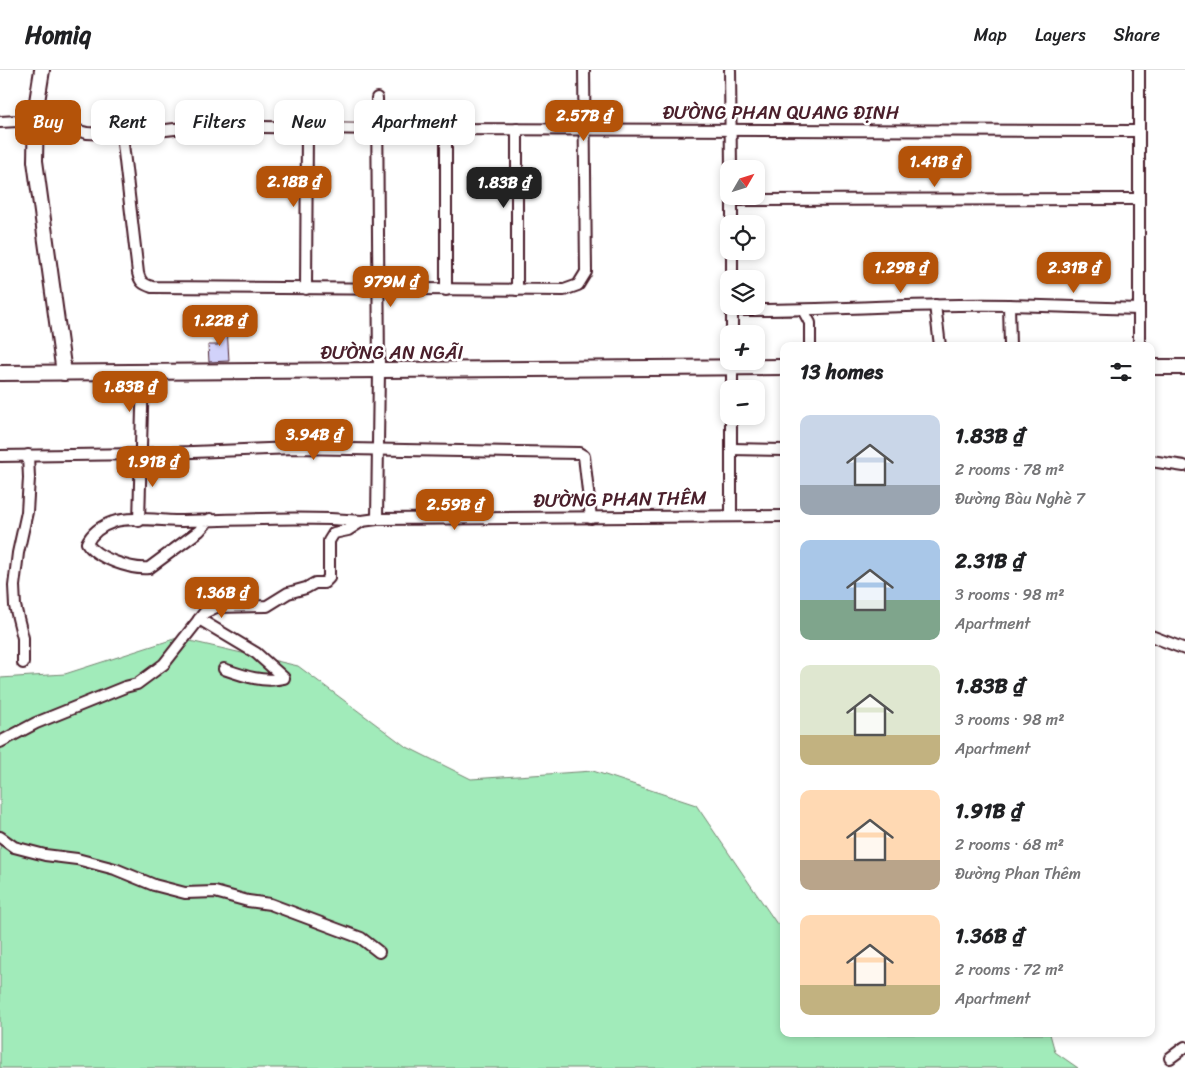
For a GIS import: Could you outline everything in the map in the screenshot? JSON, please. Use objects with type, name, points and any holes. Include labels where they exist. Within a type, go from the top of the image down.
[{"type":"main road","points":[[38,100],[42,70]]},
{"type":"main road","points":[[35,145],[35,161],[64,373]]},
{"type":"main road","name":"ĐƯỜNG AN NGÃI","points":[[0,373],[720,365]]},
{"type":"main road","name":"ĐƯỜNG AN NGÃI","points":[[765,367],[780,368]]},
{"type":"main road","points":[[1155,367],[1185,367]]},
{"type":"street","points":[[123,145],[138,273],[142,283],[152,288],[517,290],[572,288],[580,283],[586,272],[584,70]]},
{"type":"street","points":[[730,70],[731,160]]},
{"type":"street","points":[[1139,70],[1139,342]]},
{"type":"street","name":"ĐƯỜNG PHAN QUANG ĐỊNH","points":[[0,122],[15,121]]},
{"type":"street","name":"ĐƯỜNG PHAN QUANG ĐỊNH","points":[[165,130],[201,126],[274,127]]},
{"type":"street","name":"ĐƯỜNG PHAN QUANG ĐỊNH","points":[[475,129],[1138,131]]},
{"type":"street","points":[[517,129],[517,290]]},
{"type":"street","points":[[306,289],[307,145]]},
{"type":"street","points":[[376,519],[379,450],[377,145]]},
{"type":"street","points":[[446,145],[446,290]]},
{"type":"street","points":[[765,198],[1138,199]]},
{"type":"street","points":[[765,309],[804,310],[935,305],[1009,305],[1139,309]]},
{"type":"street","points":[[935,305],[940,342]]},
{"type":"street","points":[[1009,305],[1010,342]]},
{"type":"street","points":[[804,310],[810,323],[810,342]]},
{"type":"street","points":[[139,521],[143,372]]},
{"type":"street","points":[[731,515],[732,425]]},
{"type":"street","points":[[0,456],[142,454],[294,448],[579,453],[584,456],[591,518]]},
{"type":"street","points":[[732,449],[780,450]]},
{"type":"street","points":[[23,663],[22,638],[15,606],[14,586],[18,553],[27,512],[28,455]]},
{"type":"street","points":[[1155,462],[1184,466]]},
{"type":"street","name":"ĐƯỜNG PHAN THÊM","points":[[210,519],[199,531],[149,568],[139,569],[98,554],[87,543],[91,534],[100,528],[113,522],[128,519],[139,521],[210,519],[282,517],[362,520],[780,516]]},
{"type":"street","points":[[0,742],[36,723],[125,687],[137,684],[164,664],[204,613],[216,607],[267,606],[288,593],[306,588],[315,583],[324,582],[329,578],[329,541],[334,533],[348,530],[362,520]]},
{"type":"street","points":[[199,619],[256,654],[284,678],[273,680],[258,679],[224,670]]},
{"type":"street","points":[[1155,638],[1185,649]]},
{"type":"street","points":[[0,837],[14,847],[45,855],[77,859],[115,869],[154,885],[185,893],[215,892],[248,901],[270,904],[361,938],[379,952]]},
{"type":"street","points":[[1170,1058],[1185,1047]]},
{"type":"green space","points":[[177,638],[298,666],[405,746],[471,779],[593,771],[696,805],[777,924],[780,924],[780,1037],[1051,1037],[1055,1052],[1078,1068],[0,1068],[0,678],[65,674]]},
{"type":"building","points":[[217,327],[227,327],[229,361],[209,362],[208,345],[218,345]]}]
